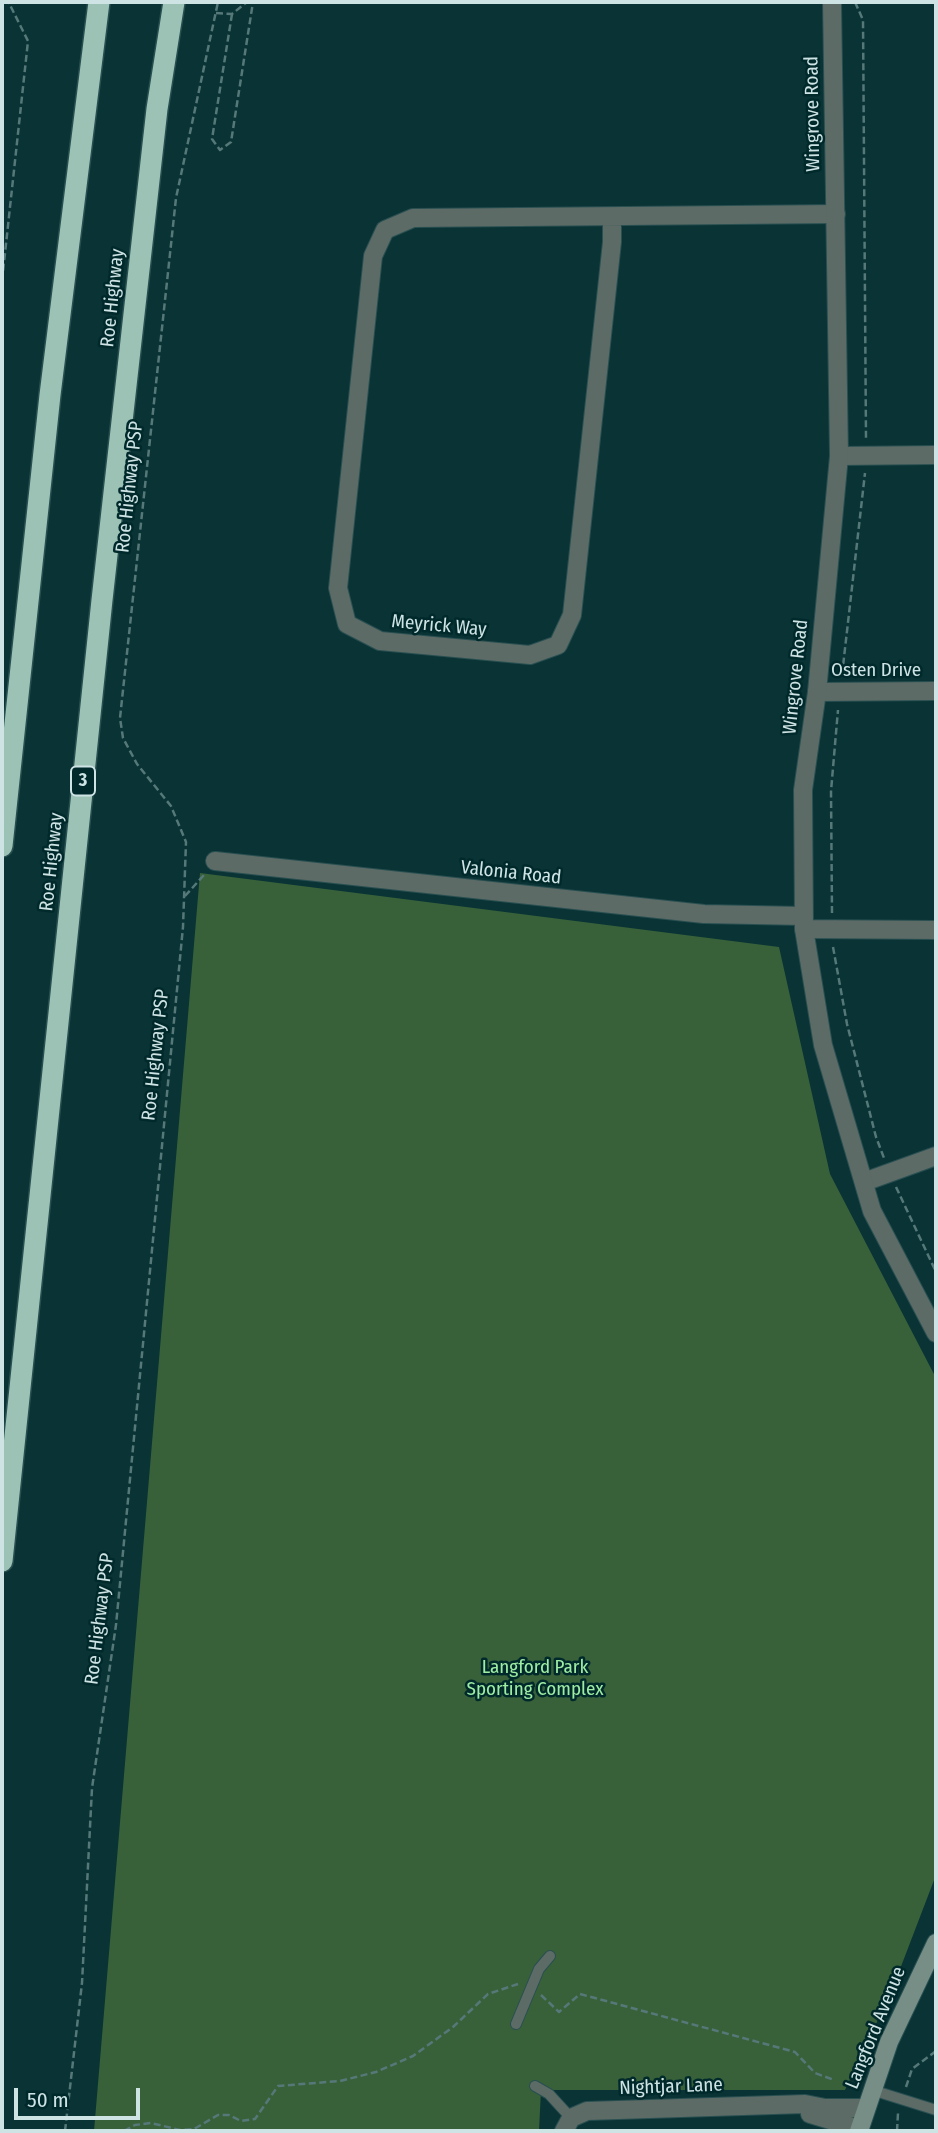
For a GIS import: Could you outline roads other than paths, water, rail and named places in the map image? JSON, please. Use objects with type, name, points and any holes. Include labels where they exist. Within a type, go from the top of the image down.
[{"type":"highway","points":[[2,846],[48,409],[99,2]]},
{"type":"highway","name":"Roe Highway","points":[[2,1562],[102,600],[157,109],[174,2]]},
{"type":"main road","name":"Langford Avenue","points":[[860,2130],[872,2090],[907,2000],[936,1943]]},
{"type":"street","name":"Wingrove Road","points":[[832,2],[839,456],[817,692],[803,790],[803,922],[822,1045],[872,1211],[936,1333]]},
{"type":"street","name":"Meyrick Way","points":[[612,217],[612,242],[572,615],[558,645],[530,655],[380,641],[347,624],[338,588],[373,256],[385,230],[413,218],[836,214]]},
{"type":"street","points":[[839,456],[936,455]]},
{"type":"street","name":"Osten Drive","points":[[817,692],[936,691]]},
{"type":"street","name":"Valonia Road","points":[[215,861],[832,927],[936,930]]},
{"type":"street","points":[[863,1182],[936,1156]]},
{"type":"street","name":"Nightjar Lane","points":[[568,2125],[587,2111],[788,2105],[866,2108]]},
{"type":"street","name":"Nightjar Lane","points":[[788,2105],[860,2130]]},
{"type":"lane","points":[[516,2024],[539,1969],[550,1956]]},
{"type":"lane","points":[[535,2085],[549,2094],[568,2125]]},
{"type":"lane","points":[[872,2090],[936,2110]]},
{"type":"park label","name":"Langford Park Sporting Complex","points":[[535,1679]]}]
